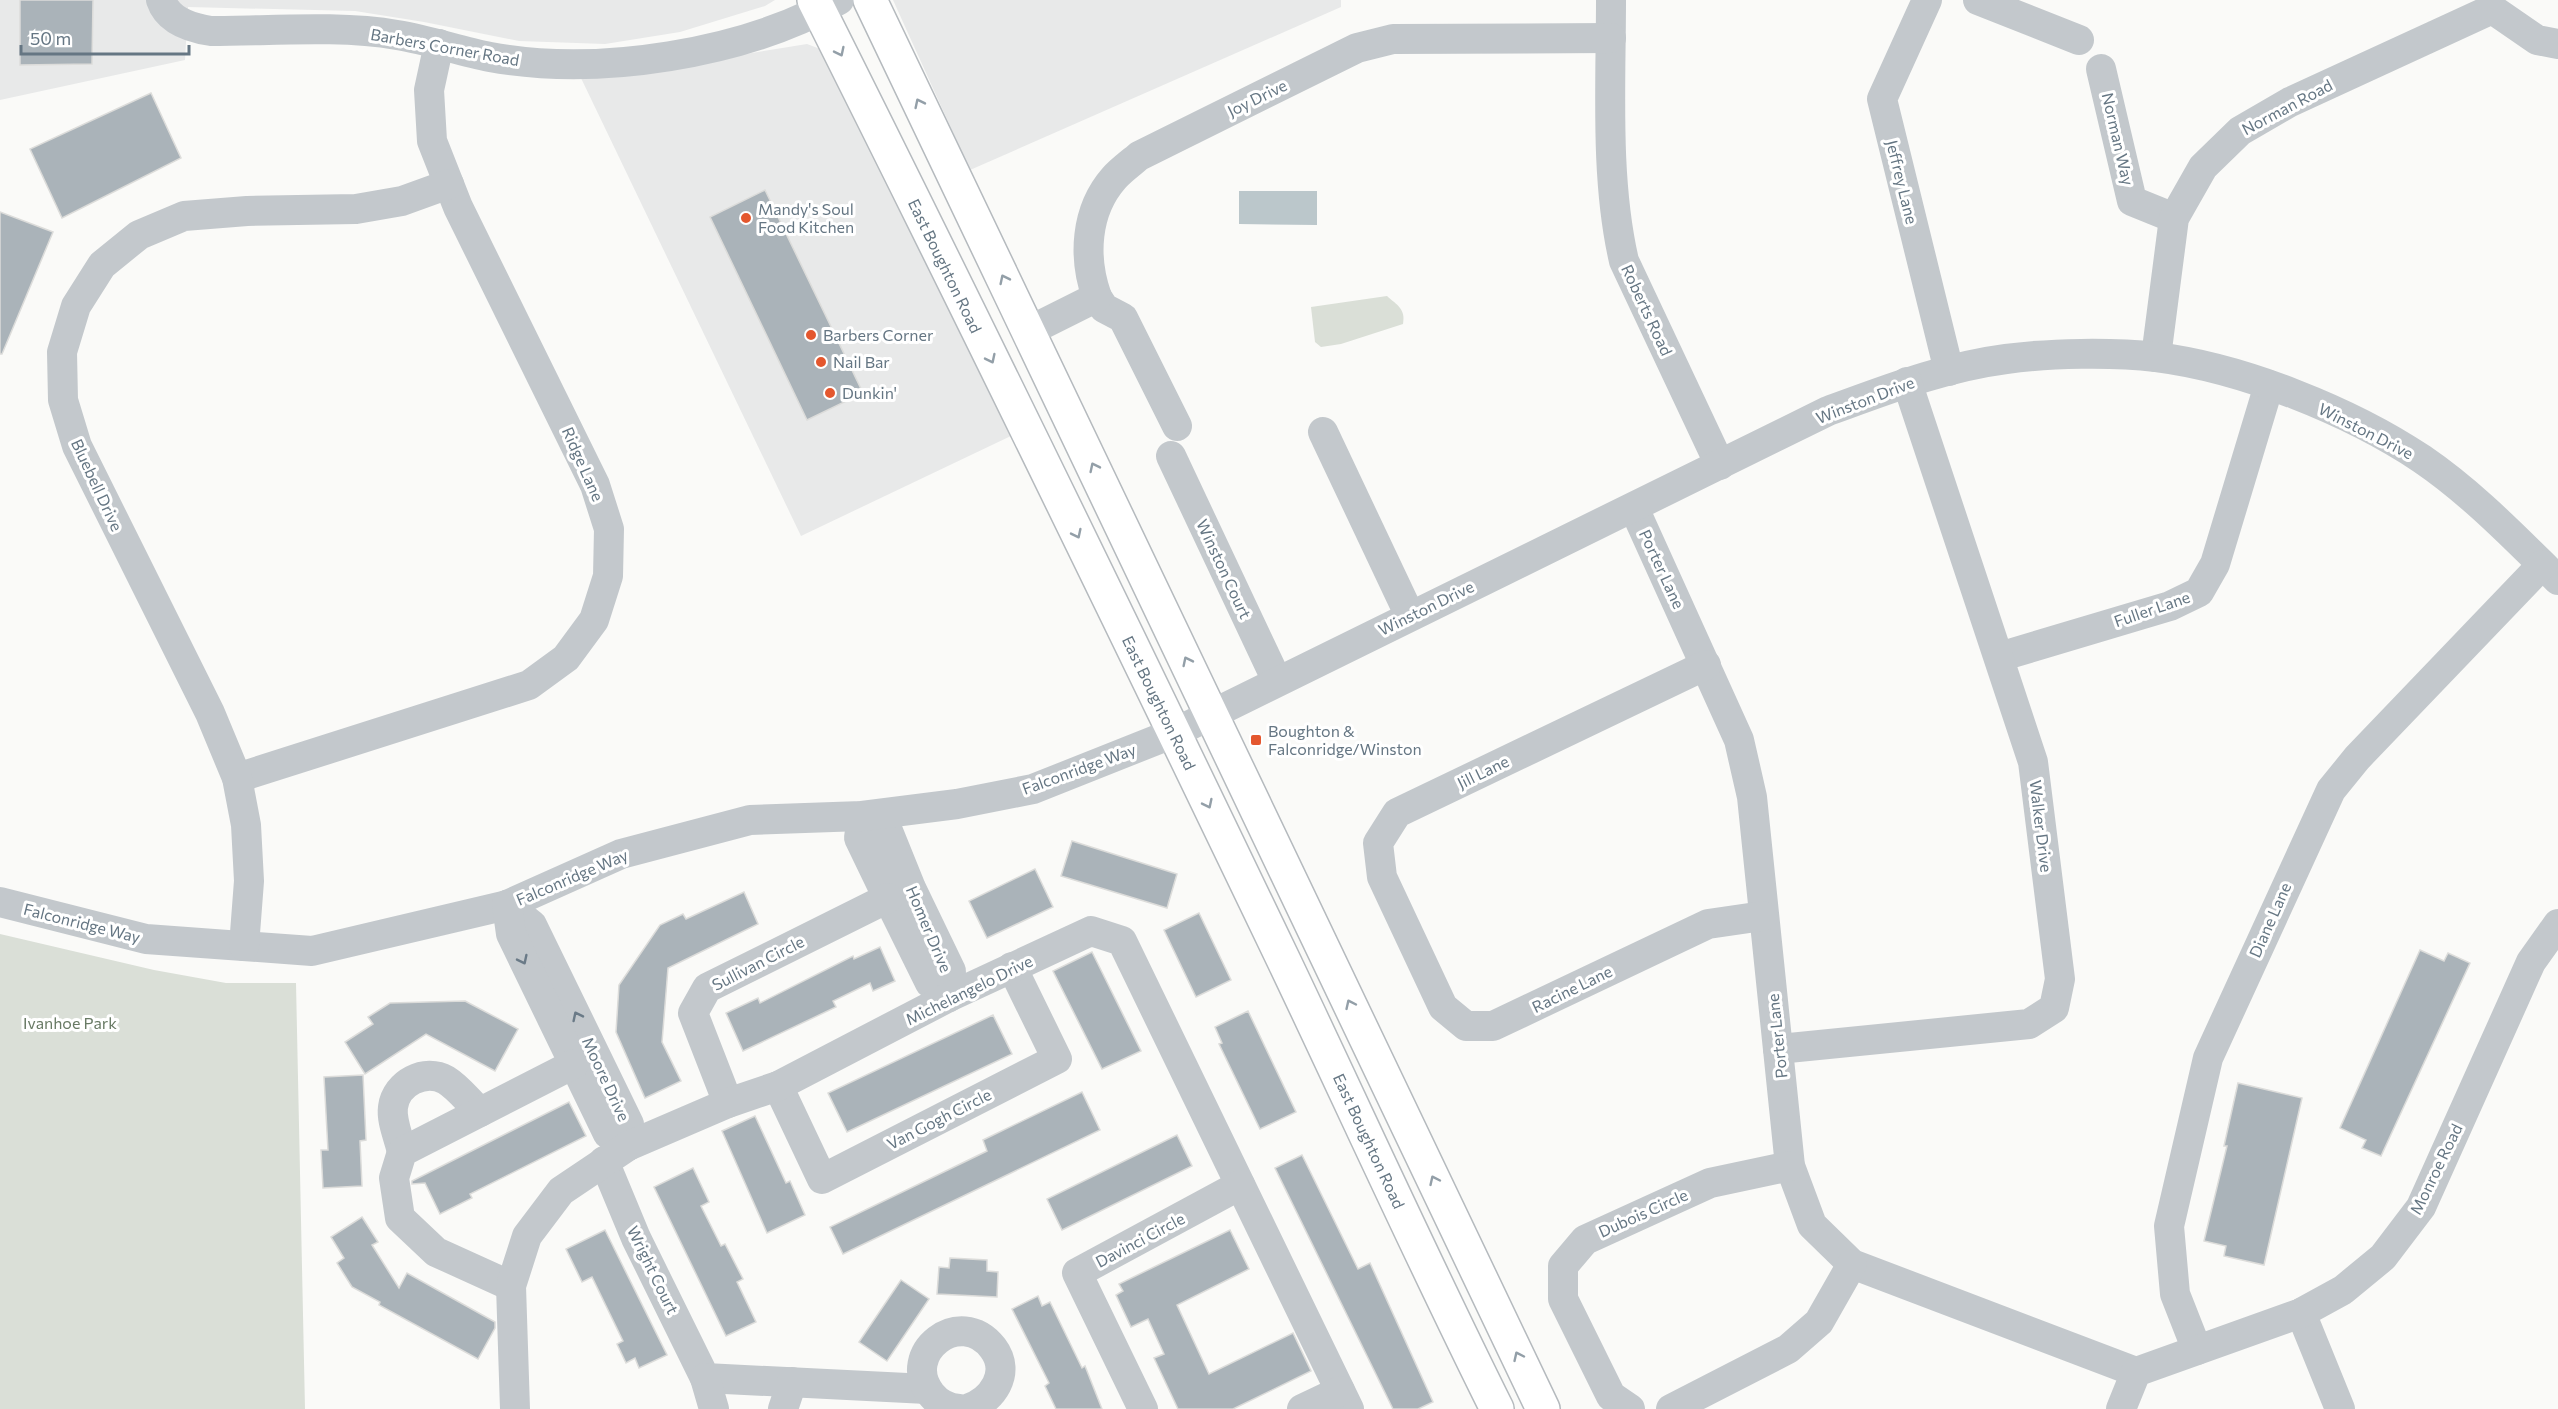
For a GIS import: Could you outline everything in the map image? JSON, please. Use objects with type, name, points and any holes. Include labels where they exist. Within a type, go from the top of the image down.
[{"type":"main road","points":[[870,0],[1543,1409]]},
{"type":"main road","name":"East Boughton Road","points":[[824,4],[1332,1061],[1438,1291],[1497,1409]]},
{"type":"street","name":"Barbers Corner Road","points":[[161,0],[175,18],[189,27],[211,31],[351,31],[396,34],[489,57],[538,63],[642,60],[717,47],[772,32],[824,4]]},
{"type":"street","name":"Roberts Road","points":[[1611,0],[1612,195],[1616,228],[1624,261],[1720,465]]},
{"type":"street","name":"Jeffrey Lane","points":[[1927,0],[1882,99],[1949,371]]},
{"type":"street","points":[[1978,0],[2079,40]]},
{"type":"street","name":"Norman Road","points":[[2156,357],[2174,218],[2203,167],[2240,130],[2290,102],[2501,4],[2537,40],[2558,44]]},
{"type":"street","name":"Joy Drive","points":[[1097,297],[1088,273],[1089,238],[1096,206],[1114,179],[1139,156],[1357,48],[1393,39],[1611,38]]},
{"type":"street","name":"Ridge Lane","points":[[237,778],[529,685],[566,658],[594,620],[608,576],[609,529],[595,485],[458,207],[432,141],[429,90],[439,44]]},
{"type":"street","name":"Norman Way","points":[[2101,69],[2132,201],[2174,218]]},
{"type":"street","name":"Bluebell Drive","points":[[244,946],[249,881],[246,825],[237,778],[210,713],[77,446],[63,400],[62,352],[76,306],[102,266],[140,235],[184,216],[247,211],[356,209],[402,201],[449,184]]},
{"type":"street","points":[[1029,332],[1097,297],[1104,308],[1123,318],[1177,426]]},
{"type":"street","name":"Winston Drive","points":[[1174,733],[1828,411],[1907,382],[2006,358],[2109,355],[2156,357],[2218,370],[2269,385],[2349,418],[2422,459],[2483,507],[2550,572]]},
{"type":"street","name":"Walker Drive","points":[[1779,1049],[2029,1023],[2054,1008],[2060,979],[2033,762],[1907,382]]},
{"type":"street","name":"Fuller Lane","points":[[1999,657],[2170,606],[2199,592],[2215,564],[2269,385]]},
{"type":"street","points":[[1323,432],[1410,616]]},
{"type":"street","name":"Winston Court","points":[[1171,456],[1277,681]]},
{"type":"street","name":"Porter Lane","points":[[1634,508],[1739,740],[1752,797],[1790,1166],[1812,1225],[1852,1264],[2136,1372]]},
{"type":"street","name":"Diane Lane","points":[[2197,1350],[2175,1294],[2169,1226],[2208,1058],[2331,790],[2357,759],[2550,572]]},
{"type":"street","name":"Jill Lane","points":[[1416,952],[1382,877],[1378,843],[1397,813],[1706,665]]},
{"type":"street","name":"Falconridge Way","points":[[0,902],[146,939],[312,951],[507,905],[621,854],[750,820],[862,816],[957,804],[1033,789],[1174,733]]},
{"type":"street","name":"Homer Drive","points":[[862,816],[888,831],[911,888],[951,971],[949,997],[930,983],[888,898],[860,838],[862,816]]},
{"type":"street","name":"Sullivan Circle","points":[[728,1103],[693,1013],[707,988],[888,898]]},
{"type":"street","name":"Moore Drive","points":[[507,905],[511,934],[616,1154]]},
{"type":"street","name":"Moore Drive","points":[[507,905],[532,925],[629,1124],[616,1154]]},
{"type":"street","name":"Racine Lane","points":[[1416,952],[1443,1007],[1466,1026],[1493,1026],[1708,924],[1763,916]]},
{"type":"street","name":"Monroe Road","points":[[2136,1372],[2301,1313],[2343,1290],[2383,1257],[2421,1207],[2531,962],[2558,924]]},
{"type":"street","name":"Michelangelo Drive","points":[[515,1409],[511,1286],[527,1236],[561,1191],[616,1154],[728,1103],[778,1086],[949,997],[1092,931],[1122,941],[1345,1400]]},
{"type":"street","name":"Van Gogh Circle","points":[[778,1086],[822,1179],[1057,1059],[1012,968]]},
{"type":"street","points":[[402,1152],[574,1064]]},
{"type":"street","points":[[480,1112],[444,1079],[422,1076],[403,1086],[393,1106],[393,1117],[402,1152],[394,1178],[400,1218],[436,1252],[511,1286]]},
{"type":"street","name":"Wright Court","points":[[616,1154],[636,1238],[705,1378],[714,1409]]},
{"type":"street","name":"Dubois Circle","points":[[1630,1409],[1611,1396],[1563,1299],[1563,1266],[1585,1240],[1710,1183],[1790,1166]]},
{"type":"street","name":"Davinci Circle","points":[[1143,1409],[1077,1274],[1240,1185]]},
{"type":"street","points":[[1671,1409],[1788,1349],[1819,1322],[1852,1264]]},
{"type":"street","points":[[2301,1313],[2340,1409]]},
{"type":"street","points":[[959,1409],[950,1408],[936,1401],[927,1389],[922,1374],[924,1359],[931,1345],[943,1335],[958,1331],[973,1333],[987,1340],[996,1352],[1001,1367],[999,1382],[992,1396],[980,1405],[967,1409]]},
{"type":"street","points":[[2121,1409],[2136,1372]]},
{"type":"street","points":[[705,1378],[788,1395],[927,1389]]},
{"type":"street","points":[[1308,1408],[1345,1400]]},
{"type":"shaded area","points":[[0,0],[775,0],[765,6],[680,32],[605,44],[519,41],[355,11],[188,7],[185,60],[0,100]]},
{"type":"shaded area","points":[[893,0],[1341,0],[1341,7],[970,170]]},
{"type":"shaded area","points":[[807,44],[828,52],[1013,435],[801,536],[580,76],[665,67]]},
{"type":"shaded area","points":[[1239,191],[1317,191],[1317,225],[1239,224]]},
{"type":"green space","points":[[1387,296],[1402,311],[1403,324],[1341,344],[1321,347],[1315,342],[1311,307]]},
{"type":"green space","name":"Ivanhoe Park","points":[[0,934],[154,970],[226,983],[296,983],[305,1409],[0,1409]]},
{"type":"building","points":[[20,0],[93,0],[92,64],[20,65]]},
{"type":"building","points":[[151,93],[181,158],[62,218],[30,149]]},
{"type":"building","points":[[765,190],[863,393],[807,420],[710,217]]},
{"type":"building","points":[[0,212],[53,232],[2,354],[0,354]]},
{"type":"building","points":[[1072,841],[1177,874],[1167,908],[1061,876]]},
{"type":"building","points":[[1035,869],[1053,907],[987,938],[969,901]]},
{"type":"building","points":[[744,892],[758,924],[668,968],[662,1042],[681,1081],[645,1098],[616,1032],[619,985],[660,925],[683,914],[686,919]]},
{"type":"building","points":[[1199,913],[1231,980],[1196,997],[1164,930]]},
{"type":"building","points":[[880,947],[895,981],[873,991],[870,983],[833,1001],[836,1007],[743,1051],[726,1013],[758,998],[760,1003],[853,956],[854,959]]},
{"type":"building","points":[[2420,950],[2444,961],[2448,953],[2470,963],[2381,1156],[2362,1148],[2366,1140],[2340,1128]]},
{"type":"building","points":[[1092,952],[1141,1051],[1102,1069],[1053,971]]},
{"type":"building","points":[[465,1001],[518,1029],[495,1071],[426,1034],[365,1074],[345,1042],[373,1024],[368,1017],[390,1003]]},
{"type":"building","points":[[1248,1011],[1296,1112],[1260,1129],[1219,1044],[1222,1043],[1215,1027]]},
{"type":"building","points":[[993,1015],[1012,1054],[847,1132],[828,1093]]},
{"type":"building","points":[[363,1075],[366,1140],[360,1141],[362,1186],[323,1188],[321,1150],[328,1150],[324,1077]]},
{"type":"building","points":[[2238,1083],[2302,1098],[2264,1265],[2224,1256],[2226,1246],[2204,1241],[2227,1146],[2224,1146]]},
{"type":"building","points":[[1082,1092],[1100,1130],[843,1254],[830,1227],[987,1151],[983,1140]]},
{"type":"building","points":[[569,1102],[586,1136],[470,1194],[472,1198],[440,1214],[425,1183],[412,1184],[412,1181]]},
{"type":"building","points":[[755,1116],[786,1183],[790,1181],[805,1215],[767,1233],[722,1131]]},
{"type":"building","points":[[1177,1135],[1192,1166],[1062,1230],[1047,1199]]},
{"type":"building","points":[[1302,1155],[1358,1269],[1370,1263],[1433,1402],[1418,1409],[1393,1409],[1275,1168]]},
{"type":"building","points":[[693,1168],[709,1202],[701,1206],[721,1246],[725,1244],[743,1279],[737,1282],[756,1322],[726,1336],[654,1187]]},
{"type":"building","points":[[362,1217],[378,1242],[372,1245],[399,1288],[407,1273],[495,1322],[495,1328],[478,1359],[379,1305],[380,1302],[352,1287],[337,1263],[344,1258],[331,1237]]},
{"type":"building","points":[[605,1230],[667,1355],[639,1368],[635,1358],[626,1363],[617,1344],[623,1341],[592,1277],[582,1282],[566,1249]]},
{"type":"building","points":[[1230,1230],[1249,1269],[1177,1305],[1209,1374],[1293,1333],[1311,1371],[1233,1409],[1178,1409],[1154,1358],[1164,1354],[1148,1319],[1131,1327],[1116,1295],[1123,1291],[1119,1284]]},
{"type":"building","points":[[950,1258],[987,1260],[987,1271],[998,1272],[997,1297],[937,1294],[939,1267],[949,1268]]},
{"type":"building","points":[[901,1280],[929,1299],[887,1361],[859,1342]]},
{"type":"building","points":[[1038,1296],[1042,1306],[1050,1302],[1082,1368],[1085,1366],[1102,1409],[1056,1409],[1045,1386],[1049,1383],[1012,1309]]},
{"type":"place","name":"Mandy's Soul Food Kitchen","points":[[746,218]]},
{"type":"place","name":"Barbers Corner","points":[[811,335]]},
{"type":"place","name":"Nail Bar","points":[[821,362]]},
{"type":"place","name":"Dunkin'","points":[[830,393]]},
{"type":"place","name":"Boughton & Falconridge/Winston","points":[[1256,740]]}]
